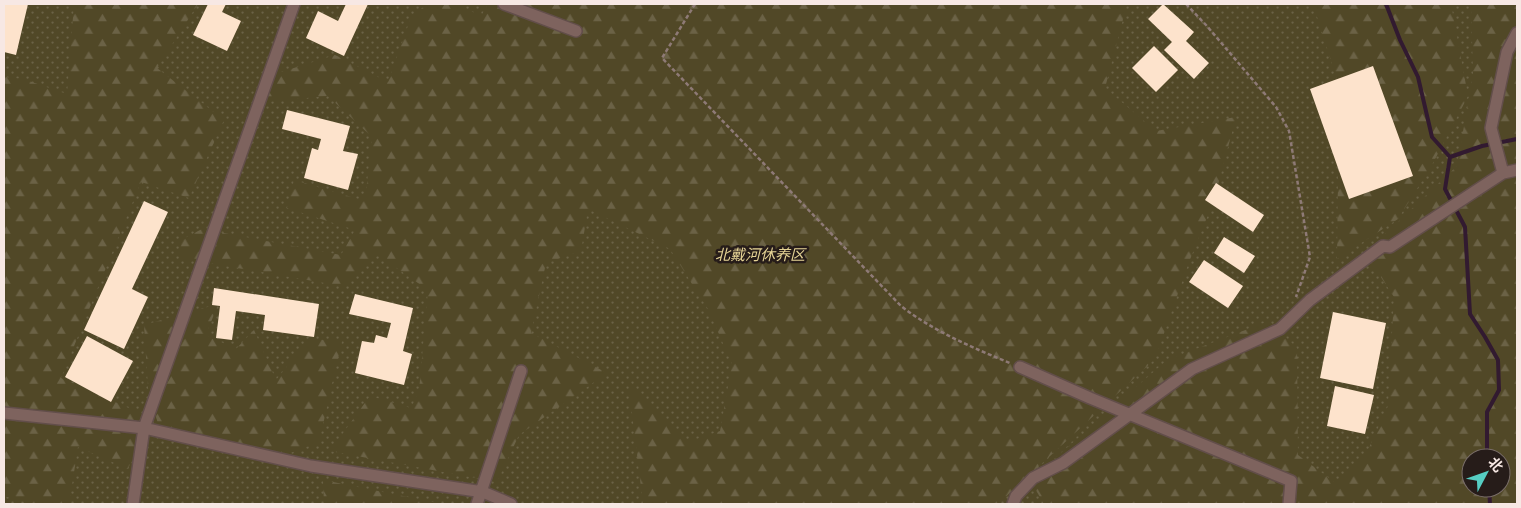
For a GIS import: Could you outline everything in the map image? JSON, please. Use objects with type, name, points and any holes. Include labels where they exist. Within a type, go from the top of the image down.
[{"type":"street","points":[[133,504],[144,428],[294,4]]},
{"type":"street","points":[[504,4],[576,31]]},
{"type":"street","points":[[1503,174],[1491,128],[1507,52],[1517,34]]},
{"type":"street","points":[[1013,504],[1016,496],[1033,478],[1062,463],[1192,369],[1280,329],[1310,300],[1383,246],[1390,247],[1503,174],[1517,170]]},
{"type":"street","points":[[1020,367],[1291,481],[1290,504]]},
{"type":"street","points":[[477,504],[521,371]]},
{"type":"street","points":[[4,413],[144,428],[311,466],[480,492],[511,504]]},
{"type":"path","points":[[695,4],[662,58],[901,306],[917,318],[975,349],[1020,367]]},
{"type":"path","points":[[1186,4],[1276,107],[1289,131],[1310,257],[1293,305]]},
{"type":"green space","name":"北戴河休养区","points":[[4,4],[1517,4],[1517,504],[4,504]]},
{"type":"green space","points":[[74,4],[198,4],[157,68],[224,120],[189,198],[141,182],[61,378],[149,417],[128,469],[78,447],[69,504],[32,504],[4,496],[4,77],[23,79],[67,94]]},
{"type":"green space","points":[[426,4],[457,4],[481,16],[488,4],[1127,4],[1105,88],[1156,131],[1236,117],[1214,200],[1189,262],[1155,359],[998,504],[643,504],[628,380],[688,442],[720,431],[732,364],[708,309],[670,249],[588,209],[581,251],[546,263],[531,333],[607,373],[519,435],[497,482],[330,451],[370,396],[411,408],[419,391],[428,290],[378,255],[342,286],[180,258],[181,240],[202,229],[341,255],[355,230],[287,208],[294,180],[365,201],[372,137],[328,96],[264,102],[259,79],[335,55],[388,82],[410,20]]},
{"type":"green space","points":[[1313,4],[1451,4],[1468,96],[1432,165],[1398,219],[1337,259],[1339,86]]},
{"type":"green space","points":[[1471,4],[1517,4],[1517,504],[1044,504],[1030,480],[1167,360],[1269,321],[1297,348],[1298,455],[1337,484],[1368,450],[1388,406],[1394,297],[1365,253],[1457,166],[1473,74]]},
{"type":"green space","points":[[218,304],[206,335],[236,349],[254,330],[276,380],[309,339],[342,341],[319,442],[272,460],[160,431],[148,388],[144,325]]},
{"type":"green space","points":[[323,480],[443,504],[324,504]]},
{"type":"building","points":[[4,4],[28,4],[16,55],[4,52]]},
{"type":"building","points":[[208,4],[226,4],[222,12],[241,21],[227,51],[193,35]]},
{"type":"building","points":[[346,4],[368,4],[344,56],[306,38],[318,11],[338,21]]},
{"type":"building","points":[[1163,4],[1194,32],[1186,41],[1209,63],[1194,79],[1164,50],[1172,42],[1148,19]]},
{"type":"building","points":[[1154,46],[1178,70],[1156,92],[1132,68]]},
{"type":"building","points":[[1373,66],[1413,176],[1349,199],[1310,89]]},
{"type":"building","points":[[287,110],[350,126],[343,151],[358,154],[348,190],[304,178],[312,148],[318,150],[321,139],[282,129]]},
{"type":"building","points":[[1216,183],[1264,215],[1253,232],[1205,200]]},
{"type":"building","points":[[144,201],[168,212],[132,289],[148,297],[124,349],[84,330]]},
{"type":"building","points":[[1224,237],[1255,256],[1244,273],[1214,253]]},
{"type":"building","points":[[1204,260],[1243,286],[1228,308],[1189,282]]},
{"type":"building","points":[[214,288],[319,304],[314,337],[263,330],[265,315],[236,311],[232,340],[216,338],[220,306],[212,305]]},
{"type":"building","points":[[355,294],[413,308],[403,351],[412,354],[404,385],[355,373],[362,341],[374,343],[376,335],[387,338],[391,323],[349,314]]},
{"type":"building","points":[[1333,312],[1386,323],[1373,389],[1320,378]]},
{"type":"building","points":[[87,336],[133,361],[111,402],[65,377]]},
{"type":"building","points":[[1335,386],[1374,395],[1365,434],[1327,426]]},
{"type":"waterway","points":[[1386,4],[1400,40],[1418,77],[1432,137],[1450,157],[1445,189],[1465,227],[1470,314],[1498,360],[1499,390],[1487,412],[1487,448]]},
{"type":"waterway","points":[[1450,157],[1482,146],[1517,139]]},
{"type":"waterway","points":[[1490,498],[1490,504]]}]
